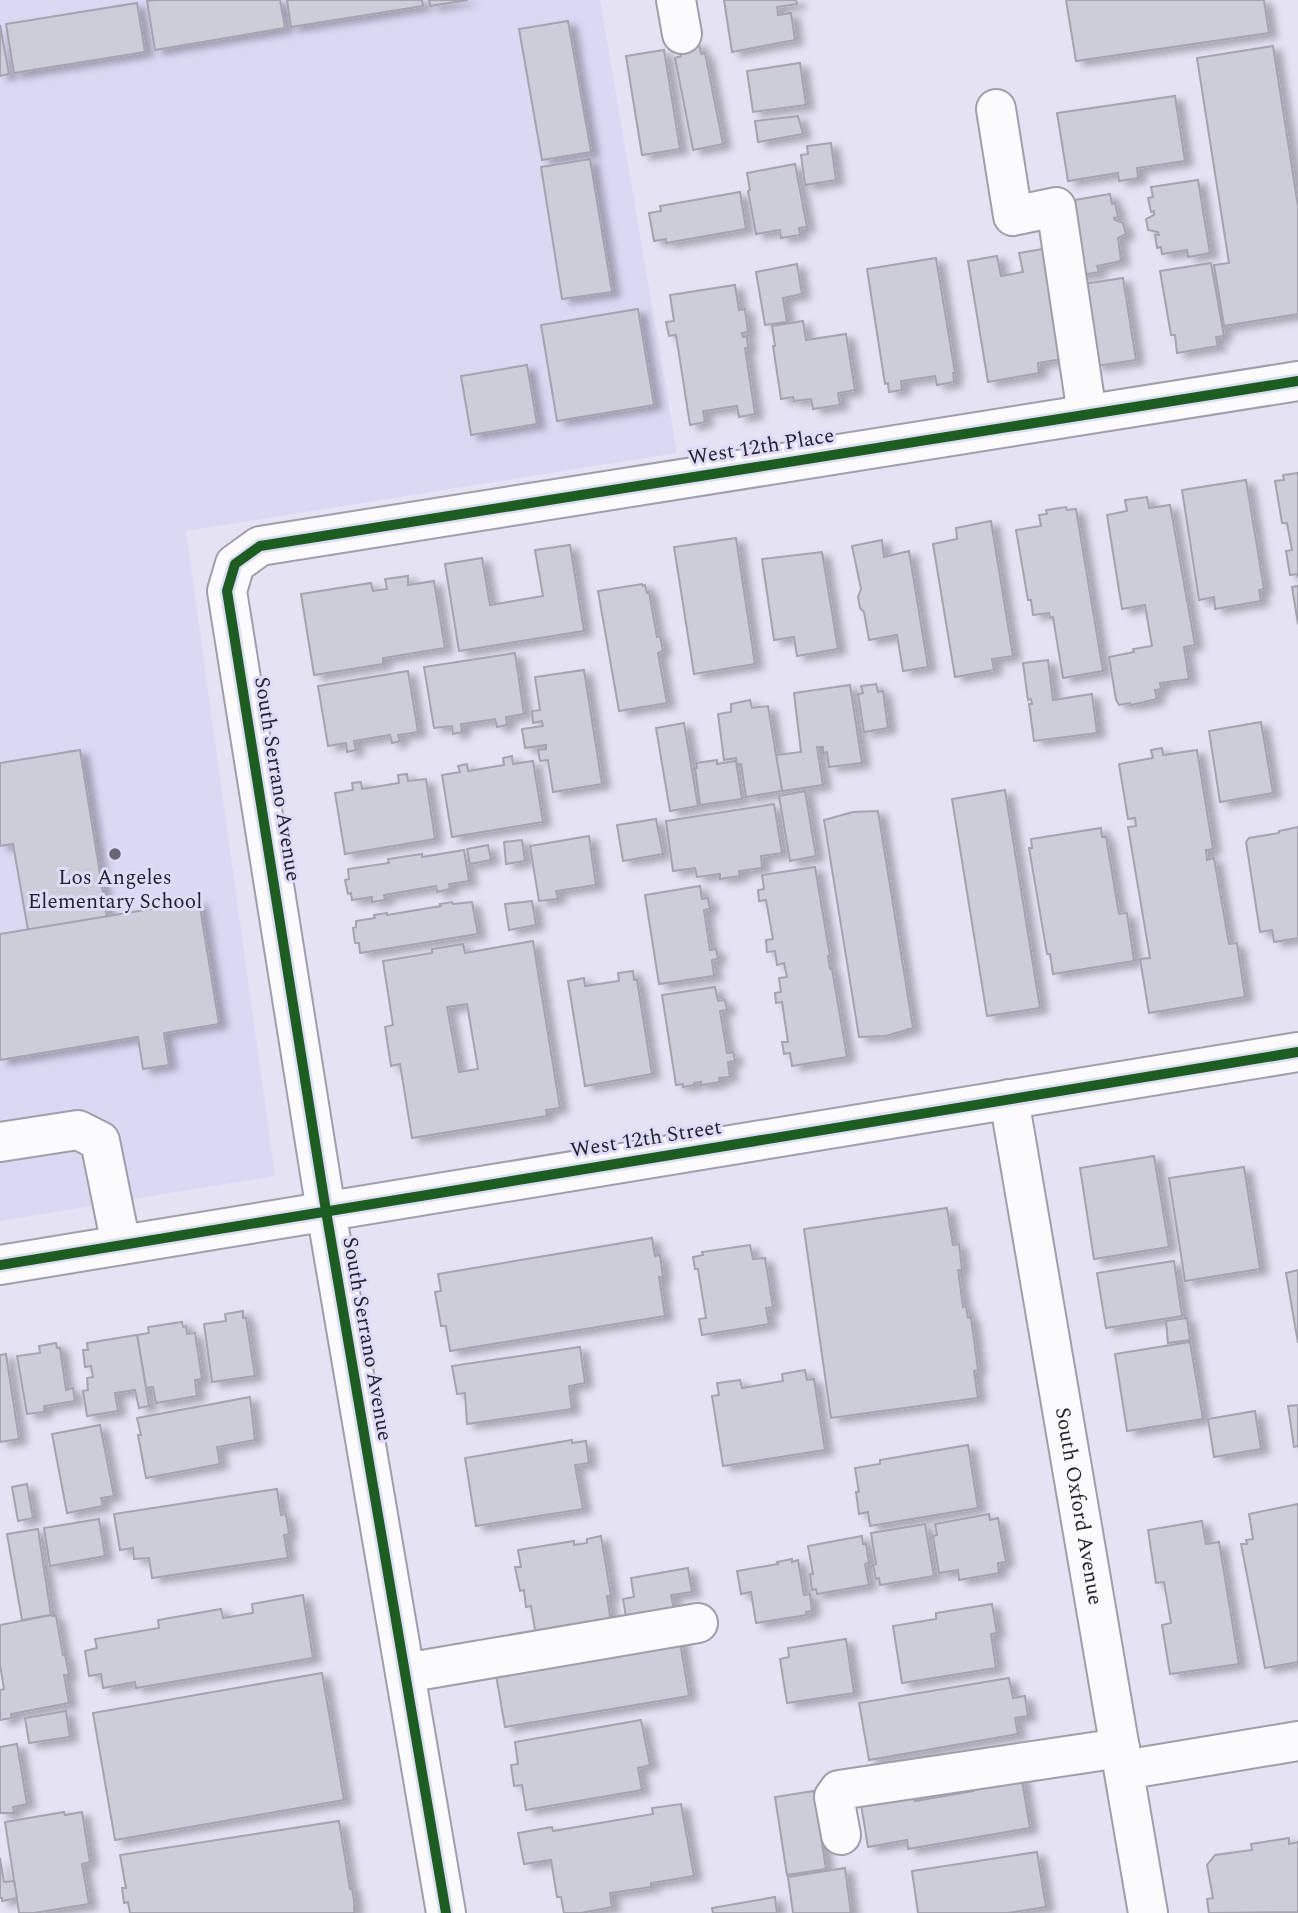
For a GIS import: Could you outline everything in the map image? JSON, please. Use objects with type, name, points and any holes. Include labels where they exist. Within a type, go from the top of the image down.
[{"type":"street","points":[[996,109],[1013,216],[1056,208],[1087,414]]},
{"type":"street","name":"West 12th Place","points":[[234,564],[260,546],[1298,381]]},
{"type":"street","name":"South Serrano Avenue","points":[[234,564],[227,591],[326,1212],[446,1913]]},
{"type":"street","name":"West 12th Street","points":[[0,1265],[1298,1052]]},
{"type":"street","name":"South Oxford Avenue","points":[[1009,1100],[1147,1913]]},
{"type":"street","points":[[0,1142],[78,1130],[100,1141],[121,1245]]},
{"type":"street","points":[[405,1673],[698,1623]]},
{"type":"street","points":[[841,1835],[834,1797],[839,1790],[1298,1741]]},
{"type":"shaded area","name":"Los Angeles Elementary School","points":[[0,0],[600,0],[677,453],[186,531],[275,1176],[0,1221]]},
{"type":"building","points":[[280,0],[285,28],[155,50],[147,1]]},
{"type":"building","points":[[287,0],[422,0],[423,6],[291,27]]},
{"type":"building","points":[[429,0],[468,0],[430,6]]},
{"type":"building","points":[[724,0],[796,0],[797,4],[777,7],[778,15],[791,13],[795,40],[732,52]]},
{"type":"building","points":[[1066,0],[1264,0],[1269,33],[1076,61]]},
{"type":"building","points":[[137,3],[145,52],[14,73],[6,24]]},
{"type":"building","points":[[568,21],[591,152],[542,160],[519,29]]},
{"type":"building","points":[[0,25],[9,74],[0,76]]},
{"type":"building","points":[[699,43],[701,54],[705,53],[723,144],[693,150],[675,58],[681,56],[679,46]]},
{"type":"building","points":[[1273,46],[1298,206],[1298,314],[1224,326],[1214,265],[1229,263],[1197,58]]},
{"type":"building","points":[[664,50],[680,149],[642,155],[626,56]]},
{"type":"building","points":[[800,63],[806,105],[753,112],[747,71]]},
{"type":"building","points":[[1175,96],[1185,161],[1137,168],[1138,178],[1119,181],[1118,173],[1068,181],[1057,113]]},
{"type":"building","points":[[798,116],[803,134],[758,142],[755,121]]},
{"type":"building","points":[[831,143],[836,180],[805,185],[801,155],[808,154],[807,146]]},
{"type":"building","points":[[590,159],[612,292],[562,299],[541,167]]},
{"type":"building","points":[[795,164],[807,227],[799,228],[800,235],[781,238],[780,230],[756,234],[747,173]]},
{"type":"building","points":[[1198,180],[1210,253],[1188,257],[1187,250],[1162,254],[1161,247],[1157,248],[1155,235],[1159,235],[1158,232],[1148,230],[1146,219],[1154,215],[1148,198],[1153,197],[1151,187]]},
{"type":"building","points":[[740,192],[746,229],[666,243],[666,239],[654,241],[649,213],[661,211],[660,206]]},
{"type":"building","points":[[1110,194],[1118,217],[1114,218],[1123,223],[1126,234],[1118,238],[1121,261],[1097,266],[1099,272],[1076,276],[1063,202]]},
{"type":"building","points":[[1049,248],[1068,358],[1038,363],[1039,373],[988,382],[968,261],[997,256],[1001,276],[1023,272],[1019,253]]},
{"type":"building","points":[[936,258],[955,373],[954,382],[937,385],[935,376],[901,381],[902,390],[889,392],[888,383],[885,384],[867,269]]},
{"type":"building","points":[[1211,263],[1224,336],[1216,337],[1218,346],[1177,353],[1175,335],[1171,335],[1160,271]]},
{"type":"building","points":[[797,264],[802,294],[783,298],[787,322],[765,325],[756,272]]},
{"type":"building","points":[[1123,278],[1136,360],[1096,366],[1076,285]]},
{"type":"building","points":[[735,285],[739,310],[745,309],[748,332],[742,333],[743,337],[747,336],[748,348],[745,348],[755,414],[739,417],[737,406],[703,411],[705,422],[690,425],[676,335],[669,336],[666,322],[674,321],[670,295]]},
{"type":"building","points":[[638,309],[654,405],[557,421],[541,325]]},
{"type":"building","points":[[803,321],[806,340],[846,334],[855,390],[838,393],[840,405],[813,409],[811,399],[781,399],[772,326]]},
{"type":"building","points":[[527,365],[537,424],[471,435],[461,376]]},
{"type":"building","points":[[1298,473],[1298,578],[1297,574],[1290,575],[1286,551],[1292,550],[1287,523],[1282,523],[1275,481],[1284,480],[1283,475]]},
{"type":"building","points":[[1246,480],[1264,589],[1259,590],[1261,601],[1215,609],[1214,597],[1199,600],[1182,490]]},
{"type":"building","points":[[1147,497],[1149,508],[1170,505],[1195,645],[1184,647],[1189,679],[1160,683],[1161,689],[1155,690],[1157,699],[1119,705],[1109,657],[1152,646],[1145,605],[1122,609],[1107,515],[1127,511],[1125,500]]},
{"type":"building","points":[[1066,507],[1067,510],[1076,509],[1103,671],[1063,678],[1053,617],[1050,618],[1049,613],[1033,615],[1031,600],[1028,600],[1016,530],[1041,526],[1039,515],[1047,514],[1046,510]]},
{"type":"building","points":[[991,521],[1013,656],[992,659],[994,670],[955,677],[933,544],[957,539],[956,528]]},
{"type":"building","points":[[736,538],[755,664],[694,674],[674,547]]},
{"type":"building","points":[[882,540],[884,557],[909,551],[928,667],[903,671],[897,635],[869,640],[858,597],[861,589],[852,546]]},
{"type":"building","points":[[570,545],[584,631],[459,651],[445,564],[482,558],[490,605],[543,596],[535,550]]},
{"type":"building","points":[[822,552],[838,649],[797,656],[794,637],[774,640],[762,559]]},
{"type":"building","points":[[408,576],[408,585],[434,581],[445,648],[383,658],[383,664],[314,675],[301,594],[371,583],[373,591],[387,589],[385,579]]},
{"type":"building","points":[[645,585],[647,593],[649,592],[657,637],[660,636],[663,651],[658,653],[667,703],[619,711],[598,591]]},
{"type":"building","points":[[1298,586],[1298,624],[1292,587]]},
{"type":"building","points":[[515,653],[524,714],[506,717],[507,725],[497,727],[495,719],[461,724],[462,732],[453,734],[452,726],[434,728],[424,667]]},
{"type":"building","points":[[1048,660],[1053,700],[1092,694],[1097,733],[1034,741],[1029,704],[1032,704],[1031,699],[1028,700],[1023,663]]},
{"type":"building","points":[[584,670],[602,784],[553,792],[548,760],[540,761],[538,750],[546,749],[546,745],[525,748],[522,729],[543,726],[542,721],[533,723],[532,711],[540,710],[535,677]]},
{"type":"building","points":[[408,671],[418,732],[398,735],[400,741],[392,743],[390,735],[354,741],[356,750],[347,752],[346,743],[328,746],[318,686]]},
{"type":"building","points":[[876,684],[878,692],[883,691],[888,728],[864,732],[858,694],[863,693],[861,686]]},
{"type":"building","points":[[850,685],[862,763],[829,767],[827,752],[823,753],[823,747],[817,747],[823,785],[782,791],[776,755],[801,752],[794,693]]},
{"type":"building","points":[[750,700],[752,708],[768,706],[782,791],[746,797],[741,764],[737,764],[736,758],[724,760],[718,714],[731,712],[731,704]]},
{"type":"building","points":[[1261,722],[1273,793],[1220,802],[1209,731]]},
{"type":"building","points":[[684,723],[698,806],[670,811],[656,728]]},
{"type":"building","points":[[1162,748],[1163,755],[1197,750],[1213,849],[1206,850],[1207,860],[1214,858],[1229,944],[1237,943],[1245,997],[1149,1013],[1140,959],[1150,958],[1128,827],[1136,826],[1135,818],[1128,819],[1119,764],[1153,758],[1151,750]]},
{"type":"building","points":[[80,750],[107,917],[28,930],[13,844],[0,846],[0,763]]},
{"type":"building","points":[[512,756],[513,764],[533,761],[543,822],[452,837],[442,775],[460,772],[458,766],[467,764],[468,771],[504,765],[503,758]]},
{"type":"building","points":[[717,760],[717,764],[736,761],[742,799],[700,805],[696,763]]},
{"type":"building","points":[[407,774],[408,781],[426,779],[435,839],[345,854],[335,793],[353,790],[352,783],[361,782],[362,789],[399,783],[398,775]]},
{"type":"building","points":[[1005,790],[1040,1008],[987,1016],[952,799]]},
{"type":"building","points":[[805,791],[816,856],[790,861],[779,796]]},
{"type":"building","points":[[774,804],[782,853],[761,856],[762,868],[739,871],[740,876],[720,879],[720,874],[697,877],[695,868],[673,871],[666,821]]},
{"type":"building","points":[[878,811],[913,1028],[886,1036],[859,1037],[824,820],[853,812]]},
{"type":"building","points":[[656,819],[663,854],[623,861],[617,825]]},
{"type":"building","points":[[1298,827],[1298,938],[1274,942],[1272,930],[1260,932],[1246,842],[1249,838]]},
{"type":"building","points":[[1101,828],[1102,837],[1106,837],[1119,914],[1127,913],[1134,961],[1053,974],[1050,954],[1047,954],[1029,848],[1032,848],[1031,839]]},
{"type":"building","points":[[589,836],[596,885],[556,891],[558,899],[539,901],[530,846]]},
{"type":"building","points":[[522,840],[525,861],[506,864],[504,842]]},
{"type":"building","points":[[488,845],[491,860],[470,864],[467,849]]},
{"type":"building","points":[[464,850],[469,881],[449,884],[450,889],[437,892],[436,886],[384,895],[385,900],[372,902],[372,897],[352,900],[351,893],[348,894],[345,880],[349,879],[348,869],[389,863],[388,859]]},
{"type":"building","points":[[815,867],[830,969],[847,1057],[792,1066],[790,1053],[784,1054],[782,1042],[788,1042],[782,1002],[776,1003],[775,993],[781,992],[779,978],[787,977],[784,963],[777,965],[775,951],[767,952],[766,940],[773,939],[766,900],[759,901],[758,890],[764,889],[762,875]]},
{"type":"building","points":[[700,886],[702,899],[708,898],[710,909],[704,910],[710,950],[716,949],[718,959],[712,960],[714,976],[659,984],[645,895]]},
{"type":"building","points":[[199,901],[219,1024],[164,1033],[169,1065],[143,1069],[138,1037],[0,1060],[0,934]]},
{"type":"building","points":[[532,901],[536,925],[509,930],[505,904]]},
{"type":"building","points":[[472,902],[478,934],[360,953],[359,943],[355,943],[353,928],[356,927],[356,921],[375,918],[374,915],[441,906],[440,904]]},
{"type":"building","points":[[533,941],[560,1108],[546,1110],[547,1116],[412,1138],[400,1064],[391,1066],[385,1027],[393,1025],[383,961],[432,953],[432,949],[463,944],[465,953]],"holes":[[[467,1004],[478,1069],[459,1072],[447,1007]]]},
{"type":"building","points":[[633,971],[634,980],[637,980],[652,1074],[585,1086],[568,981],[584,978],[585,986],[619,981],[618,973]]},
{"type":"building","points":[[715,987],[718,1001],[725,1000],[727,1010],[720,1011],[727,1053],[733,1052],[735,1061],[728,1062],[730,1077],[719,1078],[720,1082],[701,1085],[701,1082],[683,1087],[683,1084],[676,1085],[662,995]]},
{"type":"building","points":[[1154,1156],[1169,1247],[1094,1259],[1080,1168]]},
{"type":"building","points":[[1244,1167],[1260,1269],[1185,1281],[1169,1178]]},
{"type":"building","points":[[947,1208],[953,1245],[959,1244],[962,1270],[958,1270],[963,1307],[966,1306],[968,1318],[971,1317],[978,1370],[974,1371],[978,1398],[831,1418],[804,1229]]},
{"type":"building","points":[[652,1238],[655,1256],[660,1255],[663,1277],[659,1277],[665,1316],[450,1351],[446,1326],[441,1326],[435,1292],[441,1291],[438,1274]]},
{"type":"building","points":[[750,1245],[753,1259],[765,1258],[773,1307],[766,1308],[769,1324],[702,1335],[699,1319],[706,1318],[698,1269],[695,1269],[693,1257],[703,1255],[702,1252]]},
{"type":"building","points":[[1174,1261],[1182,1316],[1106,1328],[1097,1273]]},
{"type":"building","points":[[1298,1270],[1298,1343],[1286,1273]]},
{"type":"building","points":[[243,1311],[255,1376],[212,1382],[204,1324],[226,1321],[225,1314]]},
{"type":"building","points":[[1187,1318],[1190,1340],[1168,1343],[1166,1321]]},
{"type":"building","points":[[182,1322],[183,1327],[186,1326],[187,1334],[195,1333],[202,1379],[195,1380],[197,1396],[156,1403],[153,1387],[146,1388],[137,1335],[149,1333],[148,1327]]},
{"type":"building","points":[[137,1335],[149,1406],[139,1408],[135,1390],[115,1393],[118,1411],[87,1416],[83,1391],[88,1390],[87,1378],[93,1377],[91,1366],[85,1367],[83,1350],[88,1350],[87,1343]]},
{"type":"building","points":[[1190,1342],[1203,1419],[1127,1431],[1115,1354]]},
{"type":"building","points":[[56,1343],[57,1348],[60,1348],[66,1390],[73,1388],[75,1401],[44,1406],[44,1412],[27,1414],[17,1356],[40,1353],[39,1346]]},
{"type":"building","points":[[580,1347],[585,1383],[569,1386],[572,1409],[467,1424],[465,1393],[457,1394],[452,1366]]},
{"type":"building","points":[[6,1354],[19,1439],[0,1442],[0,1355]]},
{"type":"building","points":[[805,1370],[807,1380],[814,1379],[825,1450],[723,1466],[712,1396],[719,1395],[717,1383],[740,1380],[742,1388],[783,1381],[782,1374]]},
{"type":"building","points":[[250,1397],[255,1440],[217,1447],[220,1464],[146,1478],[137,1418]]},
{"type":"building","points":[[1298,1405],[1298,1446],[1294,1447],[1288,1406]]},
{"type":"building","points":[[1255,1411],[1261,1449],[1214,1457],[1208,1419]]},
{"type":"building","points":[[100,1425],[114,1496],[101,1498],[103,1506],[67,1513],[52,1434]]},
{"type":"building","points":[[572,1440],[572,1443],[586,1441],[589,1463],[575,1465],[583,1509],[476,1526],[465,1458]]},
{"type":"building","points":[[968,1445],[978,1508],[870,1526],[868,1512],[859,1514],[855,1468],[880,1464],[880,1460]]},
{"type":"building","points":[[27,1484],[33,1518],[18,1521],[12,1487]]},
{"type":"building","points":[[277,1489],[281,1515],[286,1514],[289,1534],[284,1535],[288,1558],[152,1578],[149,1558],[134,1559],[133,1548],[120,1550],[114,1514]]},
{"type":"building","points":[[1298,1504],[1298,1662],[1265,1668],[1241,1544],[1247,1544],[1246,1540],[1253,1539],[1249,1514]]},
{"type":"building","points":[[989,1514],[990,1520],[998,1518],[1006,1562],[998,1563],[999,1573],[959,1580],[958,1570],[939,1573],[933,1536],[937,1535],[935,1524]]},
{"type":"building","points":[[99,1519],[105,1556],[50,1566],[44,1528]]},
{"type":"building","points":[[1202,1521],[1206,1544],[1219,1542],[1239,1664],[1170,1674],[1162,1625],[1171,1623],[1164,1582],[1156,1583],[1148,1530]]},
{"type":"building","points":[[925,1524],[934,1576],[880,1585],[873,1565],[876,1564],[871,1533]]},
{"type":"building","points":[[38,1529],[51,1615],[22,1620],[7,1534]]},
{"type":"building","points":[[601,1536],[611,1596],[607,1596],[611,1623],[536,1636],[531,1606],[526,1607],[524,1590],[520,1591],[515,1567],[521,1567],[518,1550],[574,1541],[574,1545],[587,1543],[587,1539]]},
{"type":"building","points":[[862,1536],[869,1563],[865,1564],[869,1585],[817,1594],[816,1589],[812,1590],[810,1574],[813,1574],[808,1546]]},
{"type":"building","points":[[792,1559],[792,1562],[798,1560],[804,1595],[810,1594],[812,1611],[806,1612],[807,1615],[756,1623],[751,1592],[741,1594],[737,1571]]},
{"type":"building","points":[[688,1568],[692,1592],[671,1595],[674,1609],[626,1617],[623,1599],[634,1597],[631,1578]]},
{"type":"building","points":[[303,1595],[313,1658],[136,1688],[135,1682],[103,1688],[101,1674],[89,1676],[85,1651],[97,1648],[95,1639],[159,1628],[158,1620],[221,1609],[223,1618],[253,1613],[252,1604]]},
{"type":"building","points":[[992,1604],[997,1633],[991,1634],[996,1668],[902,1683],[893,1626],[936,1619],[936,1613]]},
{"type":"building","points":[[56,1616],[65,1655],[69,1675],[64,1675],[69,1703],[11,1714],[12,1718],[0,1720],[0,1690],[4,1689],[0,1665],[0,1625]]},
{"type":"building","points":[[678,1630],[689,1696],[505,1727],[495,1669]]},
{"type":"building","points":[[846,1639],[854,1693],[787,1703],[780,1659],[789,1657],[788,1648]]},
{"type":"building","points":[[322,1673],[344,1800],[115,1840],[93,1713]]},
{"type":"building","points":[[1009,1678],[1013,1698],[1025,1696],[1028,1716],[1015,1718],[1018,1734],[869,1760],[859,1703]]},
{"type":"building","points":[[66,1711],[70,1737],[29,1743],[25,1718]]},
{"type":"building","points":[[641,1720],[650,1765],[638,1768],[642,1790],[526,1810],[522,1785],[514,1786],[511,1765],[518,1764],[515,1742]]},
{"type":"building","points":[[17,1744],[27,1804],[13,1807],[14,1813],[0,1813],[0,1747]]},
{"type":"building","points":[[1021,1775],[1030,1828],[908,1849],[907,1840],[868,1847],[859,1792],[911,1783],[915,1801],[974,1791],[973,1783]]},
{"type":"building","points":[[814,1791],[826,1869],[787,1875],[775,1797]]},
{"type":"building","points":[[681,1804],[694,1876],[651,1883],[651,1887],[610,1893],[612,1907],[581,1913],[564,1913],[561,1897],[557,1897],[551,1860],[524,1864],[518,1833],[552,1827],[553,1831],[653,1814],[652,1808]]},
{"type":"building","points":[[64,1812],[65,1815],[82,1812],[90,1862],[82,1864],[89,1904],[19,1913],[5,1822]]},
{"type":"building","points":[[339,1821],[354,1913],[130,1913],[128,1902],[124,1903],[122,1888],[126,1888],[120,1855]]},
{"type":"building","points":[[1289,1838],[1289,1844],[1298,1842],[1298,1912],[1209,1913],[1207,1899],[1213,1898],[1207,1865],[1215,1855],[1252,1850],[1251,1844]]},
{"type":"building","points":[[1037,1852],[1046,1907],[1008,1913],[918,1913],[912,1871]]},
{"type":"building","points":[[0,1858],[4,1882],[14,1881],[17,1898],[2,1901],[0,1898]]},
{"type":"building","points":[[845,1868],[851,1913],[793,1913],[788,1877]]},
{"type":"building","points":[[775,1897],[777,1913],[713,1913],[712,1908]]},
{"type":"cycle path","points":[[446,1913],[326,1211],[227,591],[235,564],[260,546],[1298,381]]},
{"type":"cycle path","points":[[0,1265],[1298,1052]]},
{"type":"place","name":"Los Angeles Elementary School","points":[[115,854]]}]
